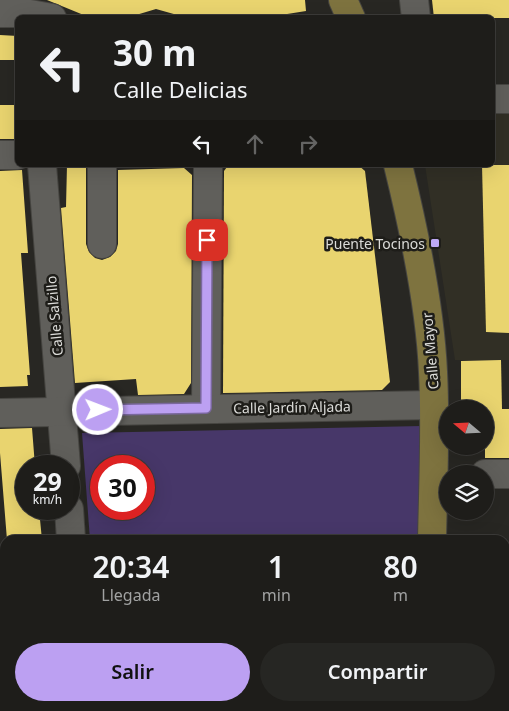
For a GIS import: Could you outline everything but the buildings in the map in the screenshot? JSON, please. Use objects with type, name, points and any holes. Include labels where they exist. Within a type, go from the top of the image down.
[{"type":"main road","name":"Calle Mayor","points":[[398,167],[415,241],[425,302],[433,364],[434,405],[439,465]]},
{"type":"main road","name":"Calle Mayor","points":[[433,535],[439,482]]},
{"type":"street","points":[[414,0],[416,15]]},
{"type":"street","points":[[0,13],[35,15]]},
{"type":"street","points":[[495,99],[509,99]]},
{"type":"street","points":[[0,155],[15,155]]},
{"type":"street","name":"Calle Salzillo","points":[[42,167],[65,455]]},
{"type":"street","points":[[102,167],[102,244]]},
{"type":"street","points":[[206,408],[208,167]]},
{"type":"street","name":"Calle Jardín Aljada","points":[[0,413],[434,405]]},
{"type":"street","points":[[494,474],[509,474]]},
{"type":"street","points":[[70,520],[71,535]]},
{"type":"shaded area","points":[[509,110],[509,360],[455,360],[425,167],[495,167],[495,111]]},
{"type":"shaded area","points":[[422,426],[420,535],[90,535],[82,433]]},
{"type":"place","name":"Puente Tocinos","points":[[435,243]]},
{"type":"route","points":[[98,410],[206,408],[207,240]]}]
